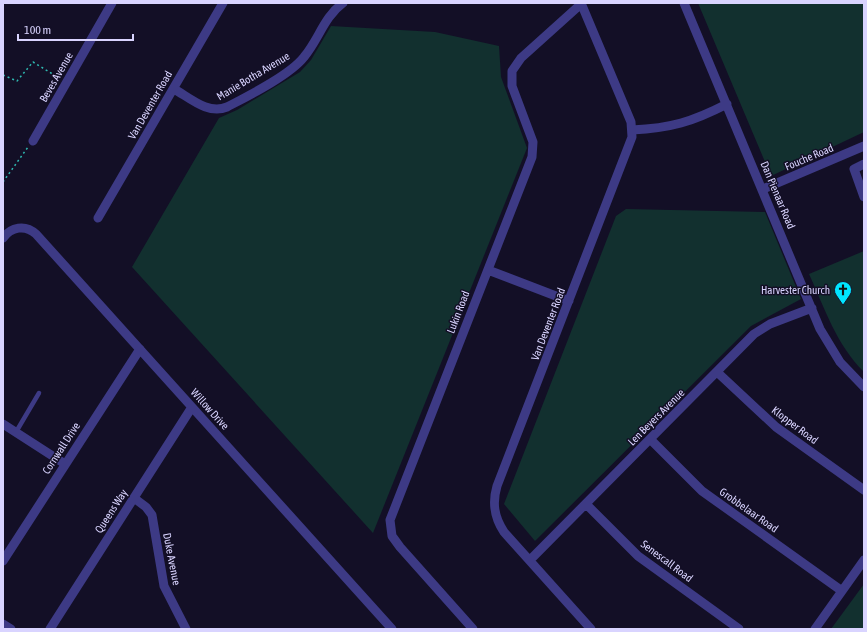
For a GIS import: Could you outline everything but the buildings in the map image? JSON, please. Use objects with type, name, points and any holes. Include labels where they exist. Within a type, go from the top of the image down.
[{"type":"street","name":"Beves Avenue","points":[[33,141],[112,3]]},
{"type":"street","name":"Van Deventer Road","points":[[98,218],[223,3]]},
{"type":"street","name":"Manie Botha Avenue","points":[[174,89],[207,108],[218,110],[227,107],[298,64],[307,54],[329,16],[344,3]]},
{"type":"street","points":[[581,3],[632,130],[674,126],[700,118],[727,104]]},
{"type":"street","name":"Lukin Road","points":[[474,629],[400,547],[392,536],[390,524],[392,513],[488,270],[533,150],[532,135],[512,86],[513,69],[525,55],[581,3]]},
{"type":"street","name":"Dan Pienaar Road","points":[[684,3],[824,338],[848,372],[864,387]]},
{"type":"street","name":"Van Deventer Road","points":[[591,629],[499,524],[494,509],[494,500],[497,486],[630,145],[632,130]]},
{"type":"street","name":"Fouche Road","points":[[763,189],[864,147]]},
{"type":"street","points":[[848,153],[864,197]]},
{"type":"street","points":[[854,169],[864,164]]},
{"type":"street","name":"Willow Drive","points":[[3,238],[10,231],[18,228],[27,228],[34,232],[392,629]]},
{"type":"street","points":[[488,270],[570,301]]},
{"type":"street","name":"Len Beyers Avenue","points":[[530,560],[758,331],[770,324],[812,308]]},
{"type":"street","name":"Cornwall Drive","points":[[3,561],[140,349]]},
{"type":"street","name":"Klopper Road","points":[[717,372],[776,427],[864,490]]},
{"type":"street","name":"Queens Way","points":[[50,629],[192,407]]},
{"type":"street","points":[[3,424],[65,464]]},
{"type":"street","name":"Grobbelaar Road","points":[[650,439],[702,491],[842,590]]},
{"type":"street","name":"Duke Avenue","points":[[134,498],[146,508],[152,516],[164,586],[186,629]]},
{"type":"street","name":"Senescall Road","points":[[586,504],[638,556],[739,629]]},
{"type":"street","points":[[815,629],[864,560]]},
{"type":"street","points":[[3,624],[11,629]]},
{"type":"lane","points":[[16,432],[39,393]]},
{"type":"path","points":[[3,75],[17,81],[33,62],[66,82]]},
{"type":"path","points":[[3,182],[18,158],[33,141]]},
{"type":"green space","points":[[698,3],[864,3],[864,132],[771,176]]},
{"type":"green space","points":[[331,26],[435,32],[499,46],[501,77],[527,148],[373,533],[132,267],[219,118],[237,110],[300,72],[311,60]]},
{"type":"green space","points":[[626,209],[765,212],[801,299],[751,326],[535,541],[504,504],[616,216]]},
{"type":"green space","name":"Harvester Church","points":[[864,251],[864,372],[846,350],[832,326],[809,274]]},
{"type":"green space","points":[[864,584],[864,629],[831,629]]},
{"type":"place","name":"Harvester Church","points":[[843,305]]}]
